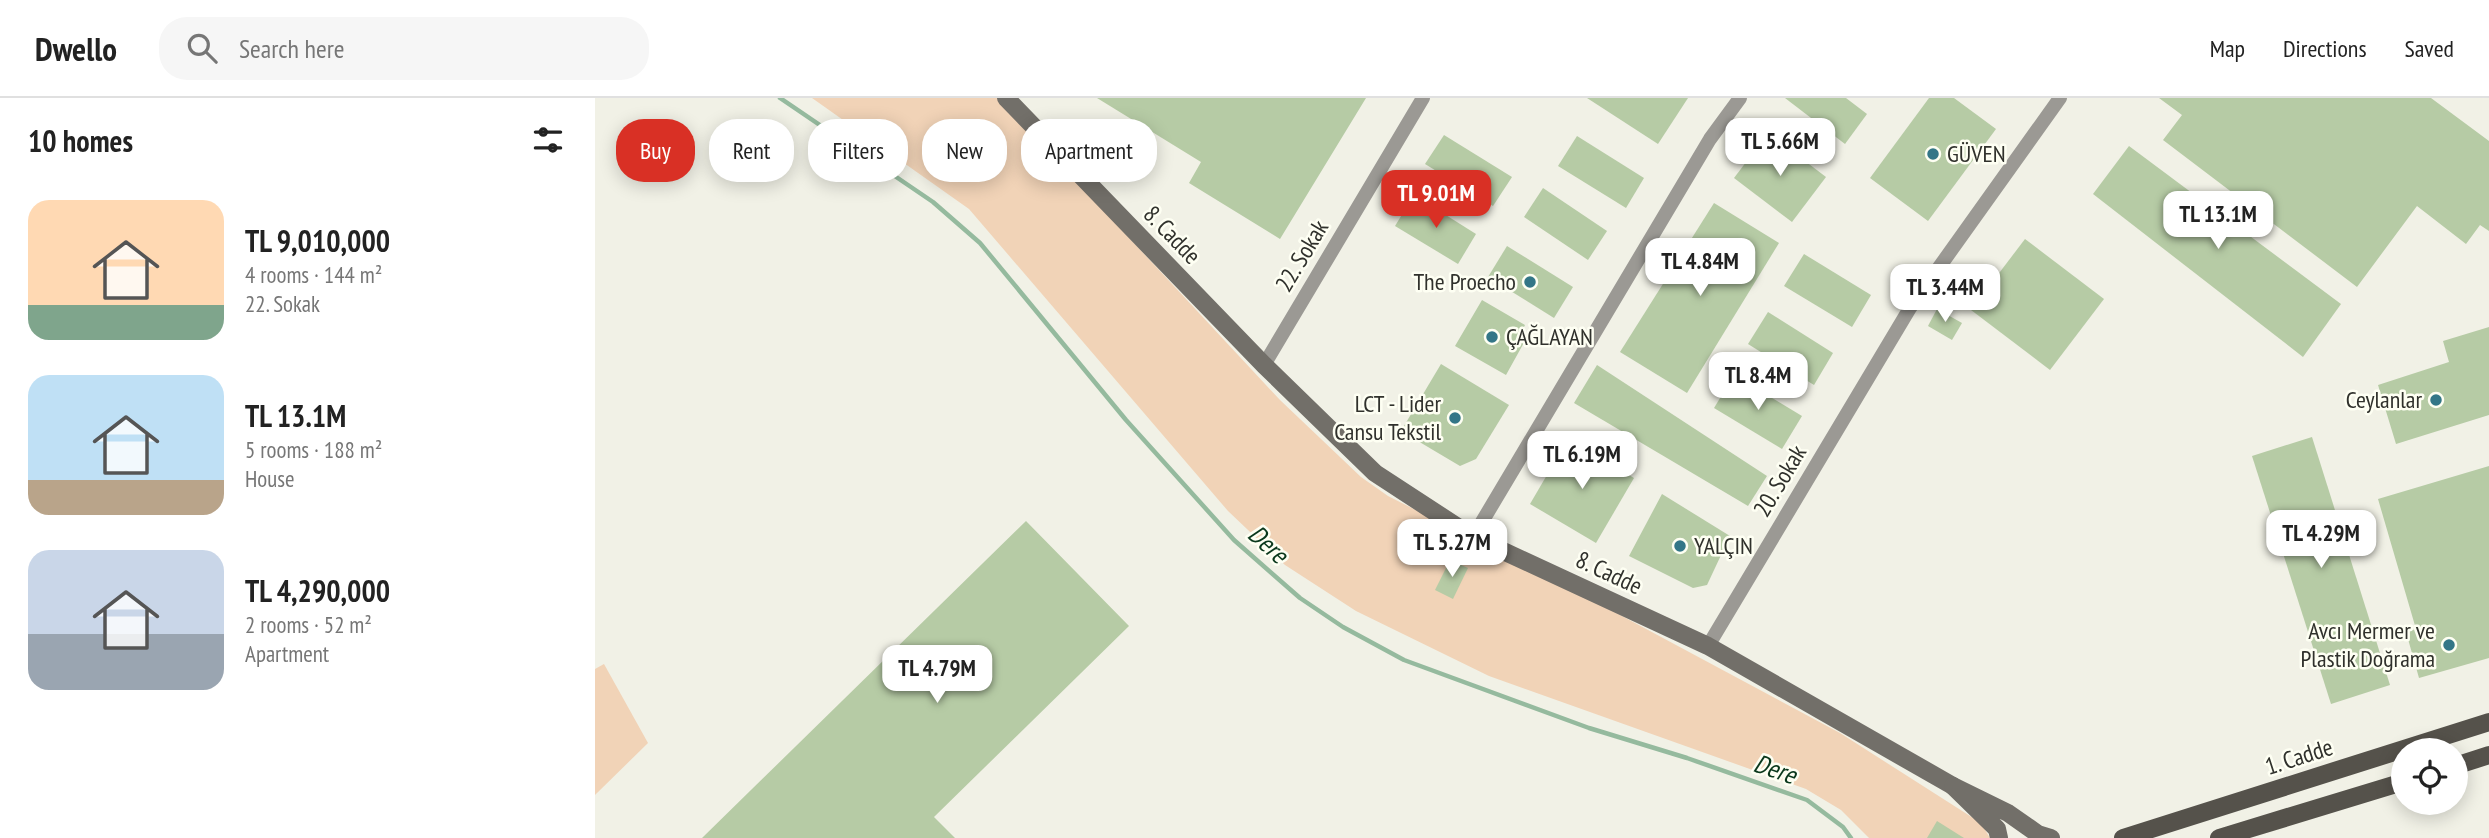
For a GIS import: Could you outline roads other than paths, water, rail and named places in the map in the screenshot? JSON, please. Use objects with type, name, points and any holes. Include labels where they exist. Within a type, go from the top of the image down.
[{"type":"main road","name":"1. Cadde","points":[[2123,838],[2489,722]]},
{"type":"main road","points":[[2468,762],[2489,755]]},
{"type":"main road","points":[[2219,838],[2391,786]]},
{"type":"street","name":"8. Cadde","points":[[1006,98],[1264,365],[1374,473],[1473,537],[1708,646],[1953,786],[2008,813],[2038,834],[2051,838]]},
{"type":"street","name":"22. Sokak","points":[[1264,365],[1423,98]]},
{"type":"street","points":[[1473,537],[1710,139],[1740,98]]},
{"type":"street","name":"20. Sokak","points":[[1708,646],[1910,308],[2060,98]]},
{"type":"street","name":"8. Cadde","points":[[1953,786],[1997,828],[1999,838]]},
{"type":"waterway","name":"Dere","points":[[780,98],[933,202],[980,243],[1126,420],[1234,540],[1300,598],[1343,627],[1404,660],[1589,728],[1687,758],[1807,800],[1843,827],[1851,838]]},
{"type":"place","name":"GÜVEN","points":[[1933,154]]},
{"type":"place","name":"The Proecho","points":[[1530,282]]},
{"type":"place","name":"ÇAĞLAYAN","points":[[1492,337]]},
{"type":"place","name":"Ceylanlar","points":[[2436,400]]},
{"type":"place","name":"LCT - Lider Cansu Tekstil","points":[[1455,418]]},
{"type":"place","name":"YALÇIN","points":[[1680,546]]},
{"type":"place","name":"Avcı Mermer ve Plastik Doğrama","points":[[2449,645]]}]
